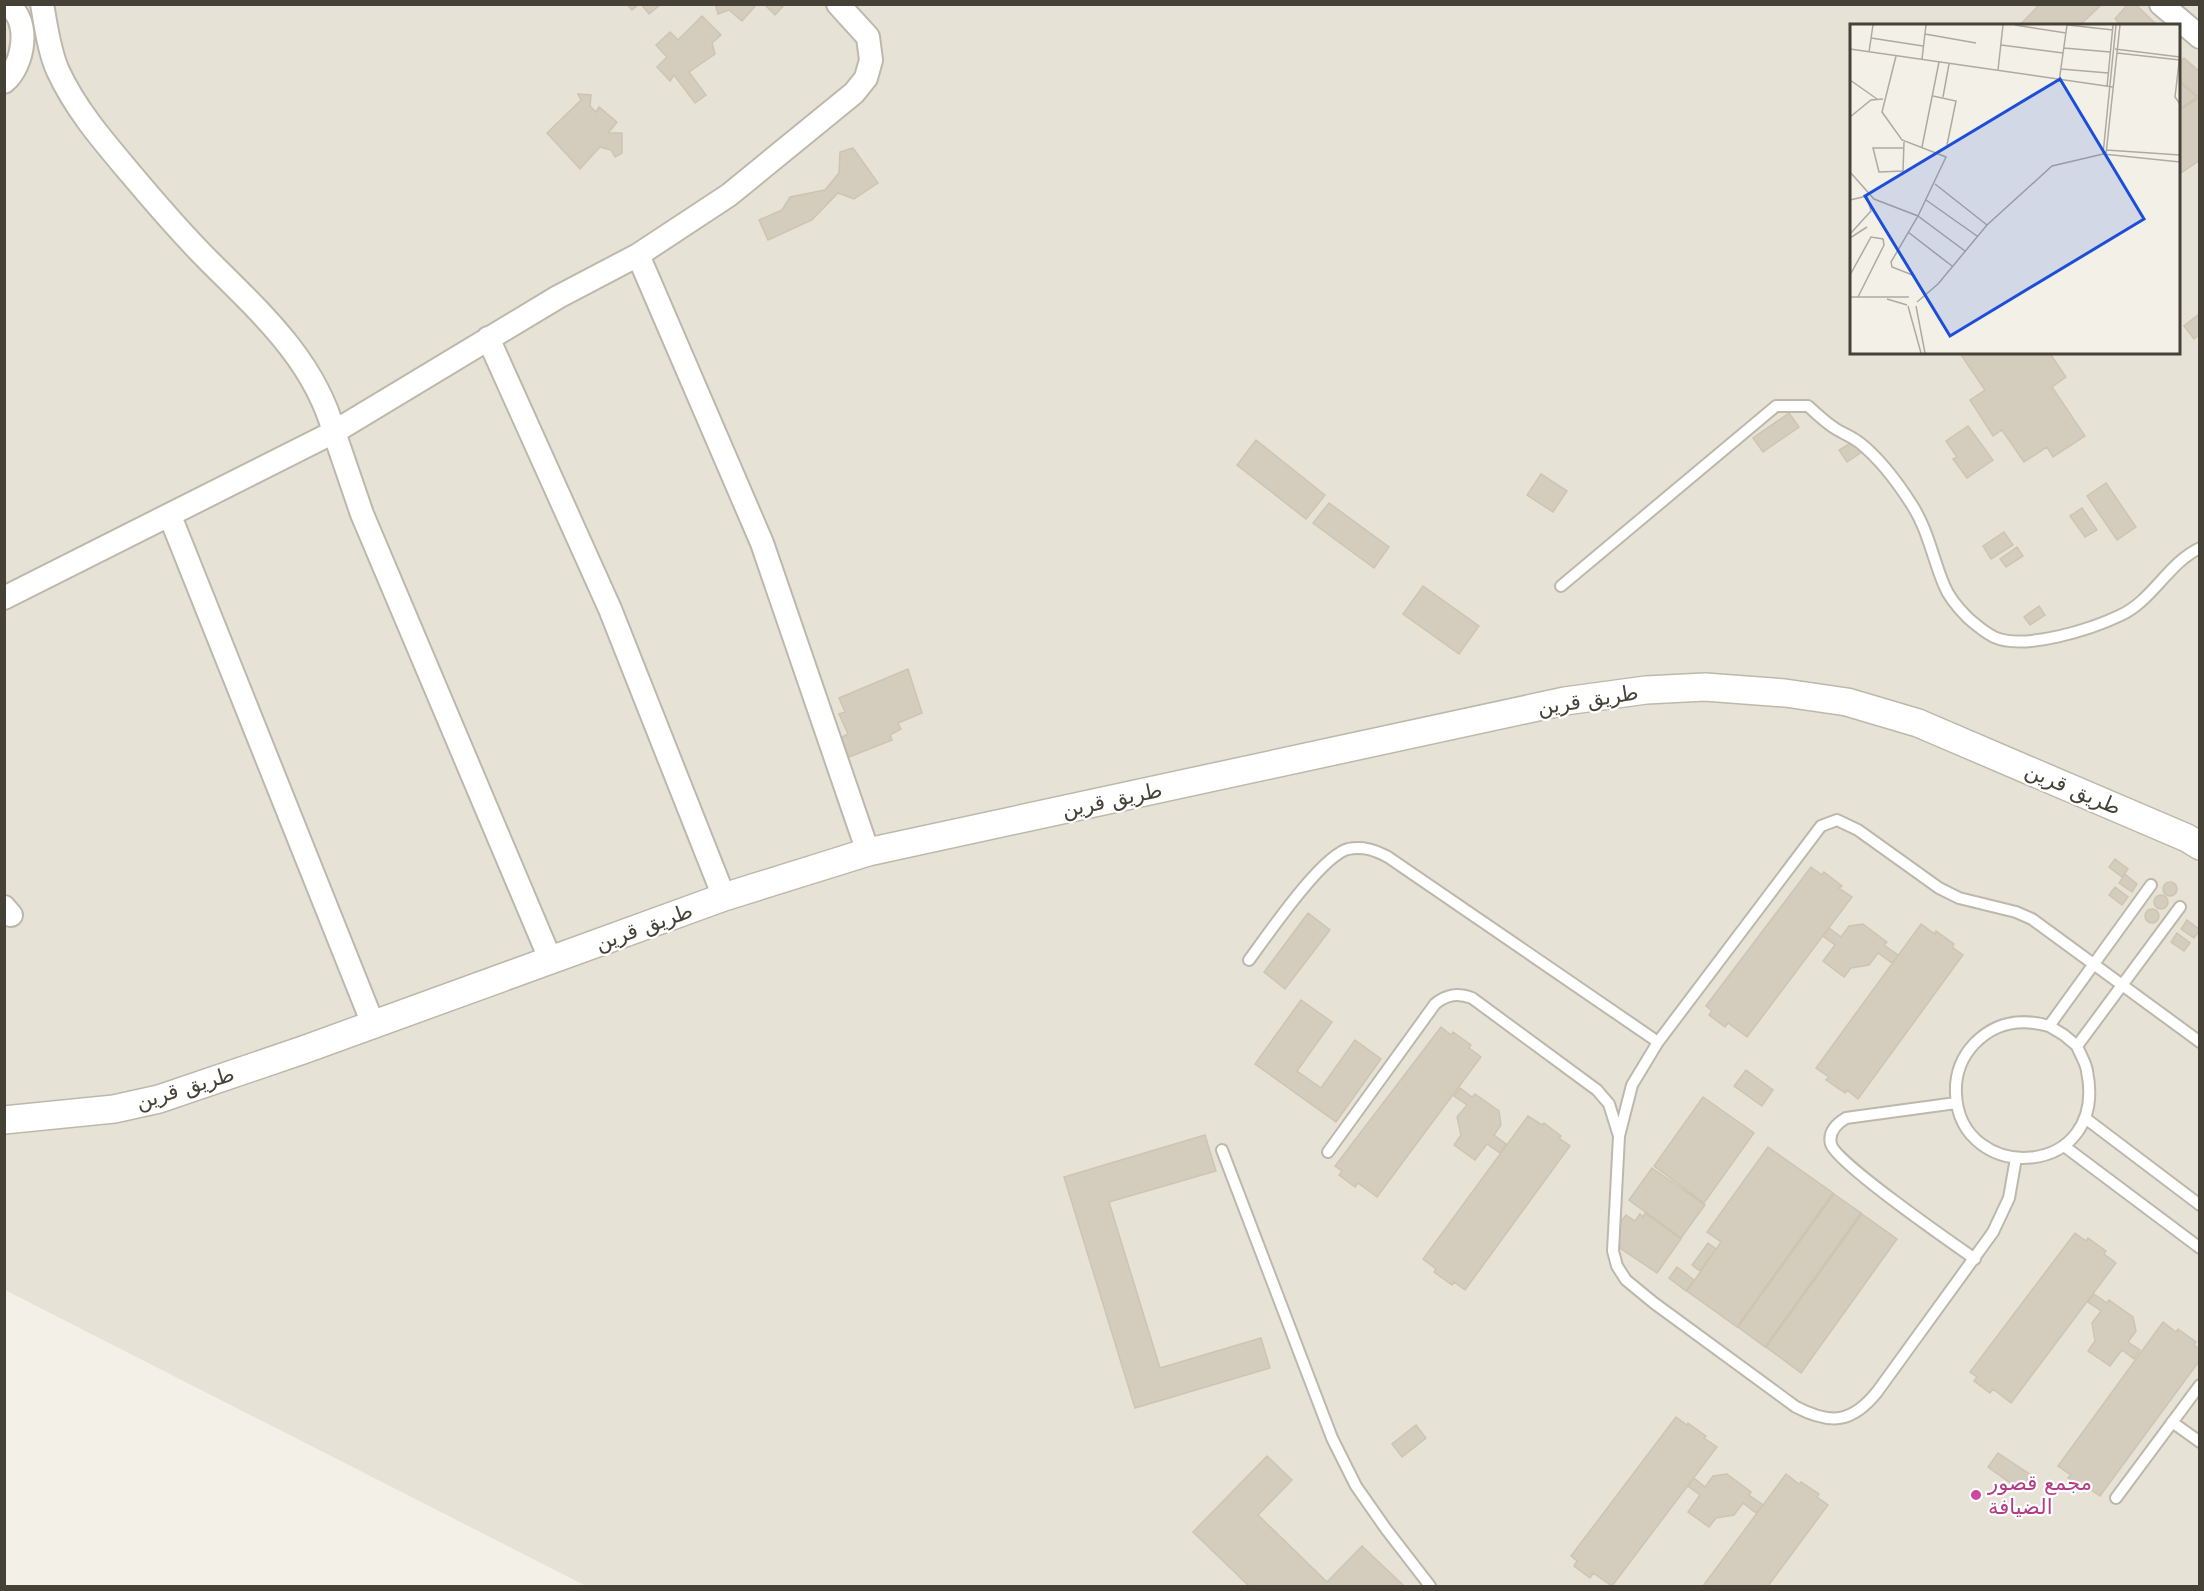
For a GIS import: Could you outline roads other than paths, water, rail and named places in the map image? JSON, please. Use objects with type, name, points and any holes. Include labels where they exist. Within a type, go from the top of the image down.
[{"type":"street","points":[[4,82],[17,66],[22,51],[22,36],[18,18],[11,7],[6,4]]},
{"type":"street","points":[[42,4],[58,70],[90,125],[183,235],[282,336],[313,380],[327,407],[362,514],[551,961]]},
{"type":"street","points":[[4,598],[334,432],[558,297],[638,255],[729,195],[854,93],[866,78],[871,60],[868,37],[838,4]]},
{"type":"street","points":[[2161,4],[2185,12],[2199,37]]},
{"type":"street","points":[[638,255],[762,543],[868,852]]},
{"type":"street","points":[[488,338],[610,609],[723,897]]},
{"type":"street","points":[[170,516],[373,1024]]},
{"type":"street","name":"طريق قرين","points":[[4,1120],[114,1109],[159,1099],[551,961],[723,897],[868,852],[1565,701],[1646,690],[1705,687],[1785,693],[1847,702],[1918,723],[2195,835]]},
{"type":"street","name":"طريق قرين","points":[[4,1109],[33,1118]]},
{"type":"lane","points":[[1561,586],[1776,406],[1808,406],[1834,428],[1859,442],[1893,478],[1913,507],[1928,538],[1945,587],[1959,609],[1995,638],[2016,642],[2061,636],[2123,614],[2143,600],[2186,557],[2199,548]]},
{"type":"lane","points":[[2016,1158],[2013,1183],[2002,1216],[1975,1259],[1867,1404],[1840,1419],[1812,1416],[1796,1407],[1654,1303],[1626,1280],[1617,1266],[1613,1251],[1619,1136],[1632,1084],[1658,1042],[1800,851],[1821,826],[1837,820],[1858,830],[1938,888],[1959,898],[2016,912],[2032,919],[2199,1042]]},
{"type":"lane","points":[[1249,960],[1314,876],[1335,855],[1348,849],[1371,848],[1388,857],[1658,1042]]},
{"type":"lane","points":[[2049,1026],[2151,885]]},
{"type":"lane","points":[[2077,1046],[2180,907]]},
{"type":"lane","points":[[1328,1152],[1435,1004],[1452,995],[1472,998],[1590,1084],[1609,1104],[1619,1136]]},
{"type":"lane","points":[[2035,1022],[2049,1026],[2077,1046],[2087,1069],[2090,1095],[2085,1118],[2077,1134],[2064,1146],[2050,1154],[2032,1158],[2016,1158],[2000,1154],[1985,1146],[1971,1134],[1956,1103],[1955,1085],[1959,1066],[1967,1051],[1983,1034],[2000,1025],[2035,1022]]},
{"type":"lane","points":[[1956,1103],[1846,1118],[1831,1132],[1831,1144],[1836,1155],[1859,1174],[1975,1259]]},
{"type":"lane","points":[[2085,1118],[2199,1205]]},
{"type":"lane","points":[[2064,1146],[2199,1248]]},
{"type":"lane","points":[[1222,1150],[1332,1438],[1356,1486],[1430,1587]]},
{"type":"lane","points":[[2116,1498],[2199,1385]]},
{"type":"lane","points":[[2172,1422],[2199,1442]]},
{"type":"place","name":"مجمع قصور الضيافة","points":[[1976,1495]]}]
